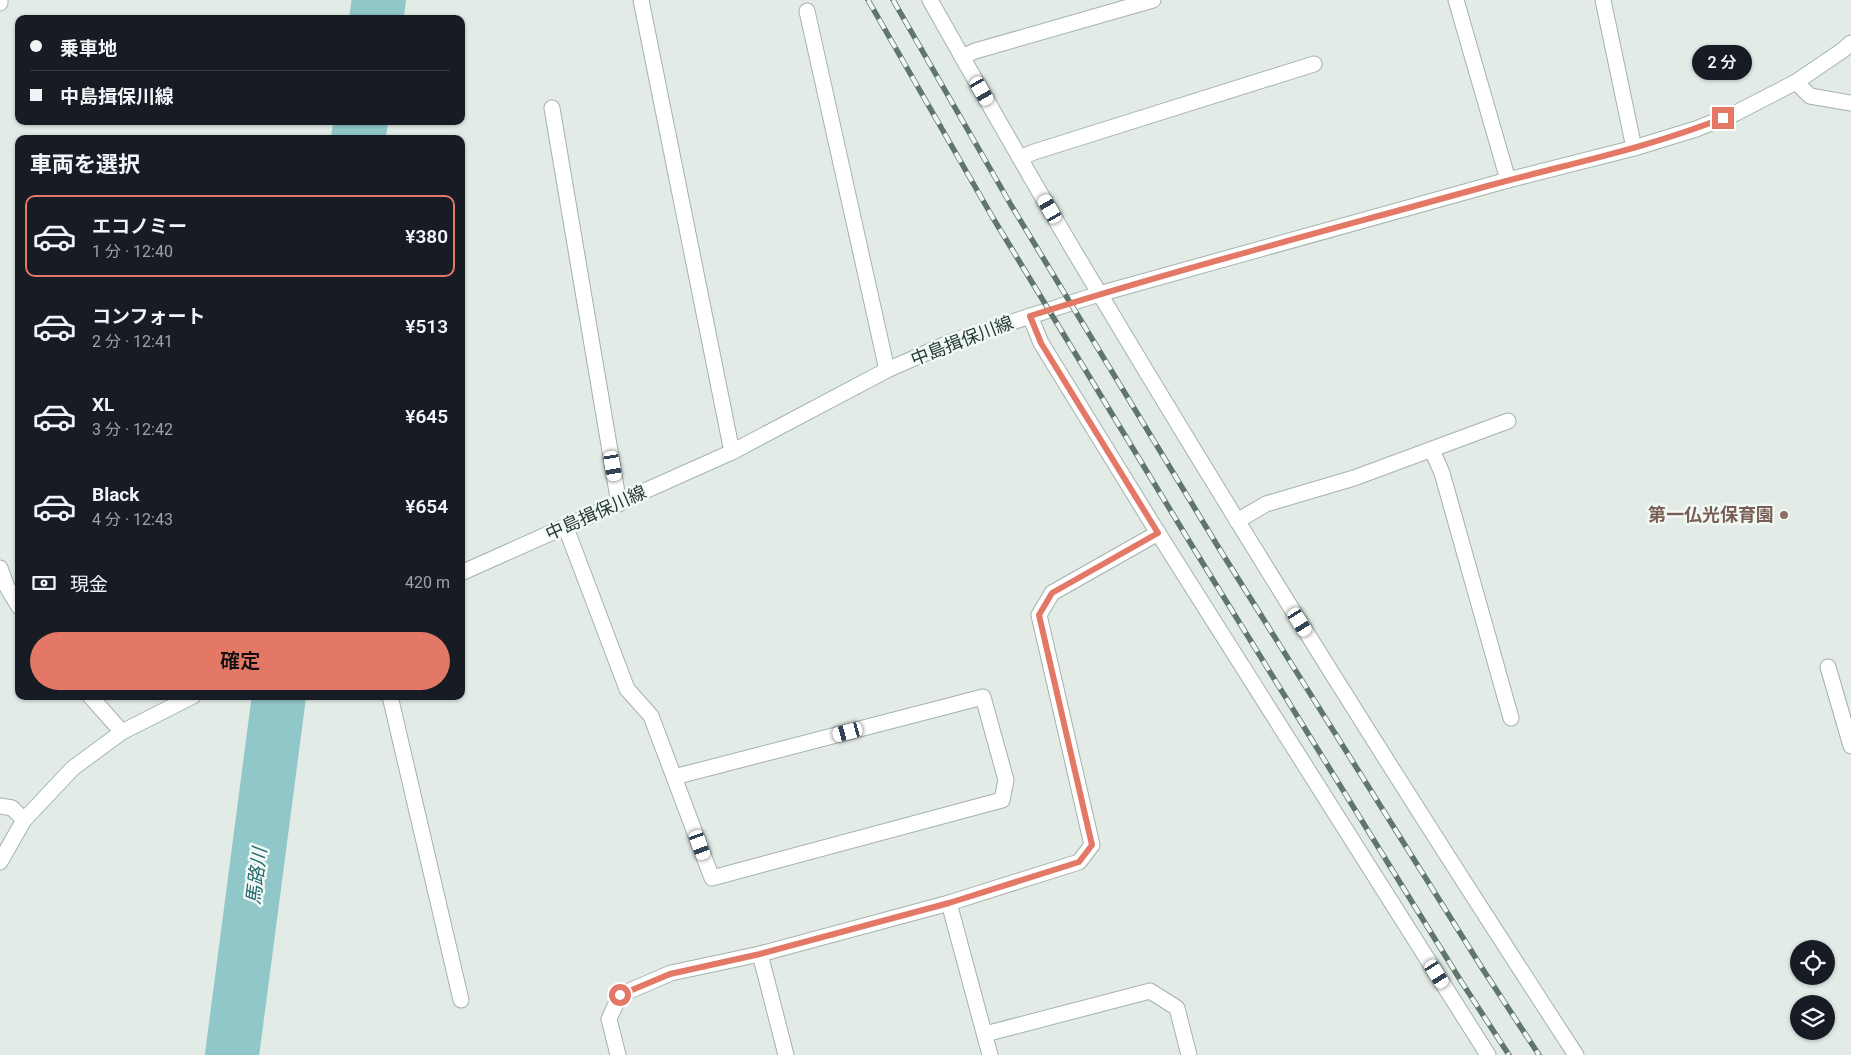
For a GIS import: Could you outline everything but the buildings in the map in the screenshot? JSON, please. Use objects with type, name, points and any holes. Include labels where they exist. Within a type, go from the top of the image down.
[{"type":"street","points":[[641,0],[732,452]]},
{"type":"street","points":[[930,0],[1099,294],[1237,521],[1438,842],[1576,1055]]},
{"type":"street","points":[[962,57],[975,51],[1154,0]]},
{"type":"street","points":[[1456,0],[1508,180]]},
{"type":"street","points":[[1603,0],[1634,148]]},
{"type":"street","points":[[807,11],[887,370]]},
{"type":"street","name":"中島揖保川線","points":[[465,571],[566,528],[732,452],[887,370],[952,341],[1099,294],[1508,180],[1634,148],[1696,129],[1736,113],[1796,82],[1843,50],[1851,42]]},
{"type":"street","points":[[1020,158],[1314,64]]},
{"type":"street","points":[[1796,82],[1810,96],[1851,103]]},
{"type":"street","points":[[552,108],[619,504]]},
{"type":"street","points":[[1030,316],[1041,343],[1158,533],[1488,1055]]},
{"type":"street","points":[[1237,521],[1266,504],[1354,478],[1508,421]]},
{"type":"street","points":[[1432,450],[1442,473],[1511,718]]},
{"type":"street","points":[[566,528],[627,689],[651,716],[674,778],[712,878],[1002,800],[1006,780],[983,697],[674,778]]},
{"type":"street","points":[[618,1055],[609,1019],[620,995],[670,974],[760,954],[949,903],[1079,862],[1092,845],[1039,615],[1052,593],[1158,533]]},
{"type":"street","points":[[0,568],[4,589],[15,601]]},
{"type":"street","points":[[1828,667],[1851,746]]},
{"type":"street","points":[[94,700],[122,732]]},
{"type":"street","points":[[0,862],[24,820],[73,768],[122,732],[185,700]]},
{"type":"street","points":[[391,700],[461,1000]]},
{"type":"street","points":[[0,806],[12,808],[24,820]]},
{"type":"street","points":[[949,903],[990,1055]]},
{"type":"street","points":[[760,954],[786,1055]]},
{"type":"street","points":[[985,1034],[1150,991],[1177,1008],[1189,1055]]},
{"type":"waterway","name":"馬路川","points":[[377,15],[379,0]]},
{"type":"waterway","name":"馬路川","points":[[359,135],[360,125]]},
{"type":"waterway","name":"馬路川","points":[[232,1055],[278,700]]},
{"type":"railway","points":[[868,0],[993,218],[1194,549],[1459,978],[1509,1055]]},
{"type":"railway","points":[[893,0],[1011,205],[1217,545],[1482,968],[1539,1055]]},
{"type":"place","name":"第一仏光保育園","points":[[1784,515]]},
{"type":"route","points":[[620,995],[670,974],[760,954],[949,903],[1079,862],[1092,845],[1039,615],[1052,593],[1158,533],[1041,343],[1030,316],[1099,294],[1508,180],[1634,148],[1696,129],[1723,118]]}]
